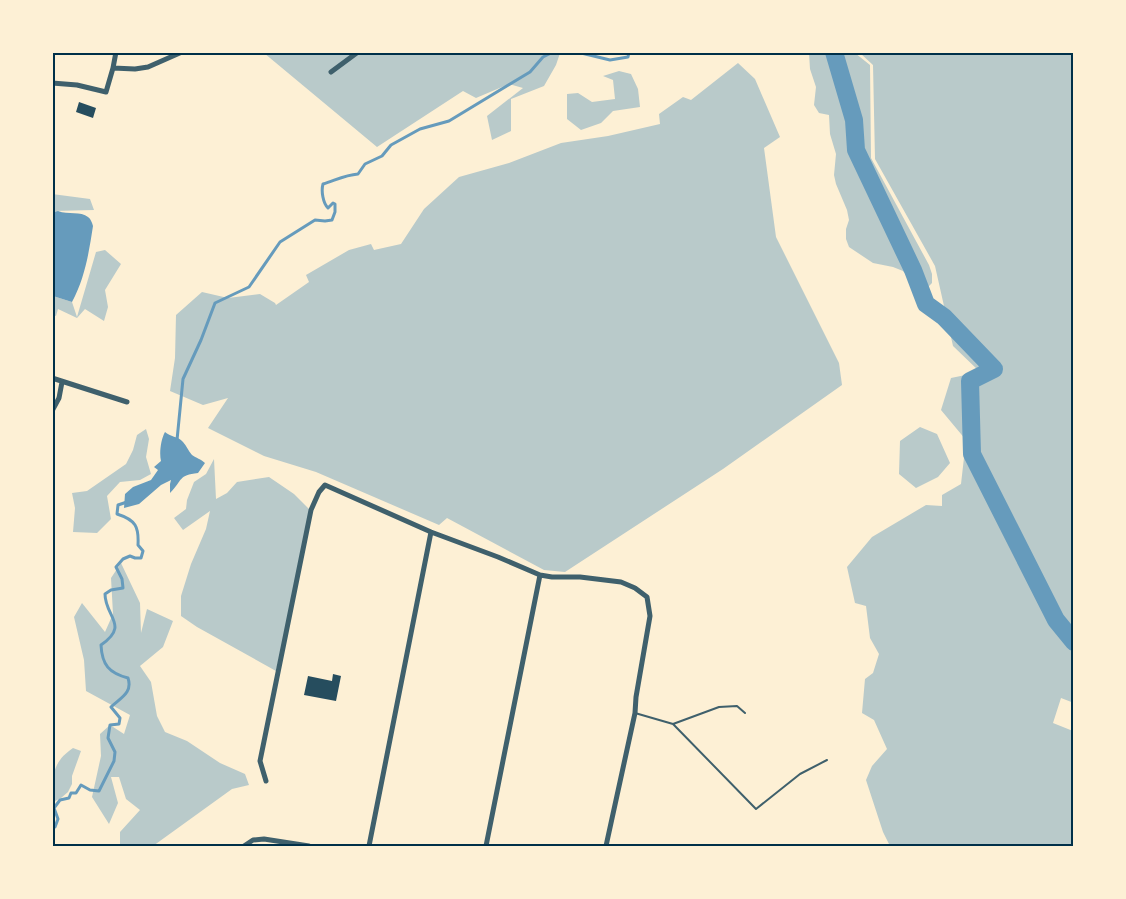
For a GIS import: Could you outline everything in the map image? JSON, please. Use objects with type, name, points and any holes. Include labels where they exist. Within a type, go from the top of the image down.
[{"type":"street","points":[[113,68],[148,67],[182,52]]},
{"type":"street","points":[[331,72],[358,52]]},
{"type":"street","points":[[52,83],[77,85],[106,92],[116,55]]},
{"type":"street","points":[[52,378],[127,402]]},
{"type":"street","points":[[52,411],[59,398],[62,381]]},
{"type":"street","points":[[266,781],[260,761],[311,510],[319,492],[325,485],[431,532],[540,575],[621,582],[647,597],[650,616],[635,713],[606,846]]},
{"type":"street","points":[[369,846],[431,532]]},
{"type":"street","points":[[486,846],[540,575]]},
{"type":"street","points":[[244,846],[253,840],[264,839],[309,846]]},
{"type":"lane","points":[[673,724],[720,707],[737,706],[745,712]]},
{"type":"lane","points":[[635,713],[673,724],[756,809],[800,774],[827,760]]},
{"type":"shaded area","points":[[264,53],[560,53],[544,86],[511,99],[511,131],[492,140],[487,116],[523,88],[509,84],[476,98],[463,91],[377,147]]},
{"type":"shaded area","points":[[809,53],[855,53],[870,65],[871,158],[929,265],[932,283],[925,290],[915,286],[903,271],[873,263],[849,247],[846,239],[849,220],[847,210],[834,175],[836,154],[830,134],[829,115],[819,113],[814,105],[816,87],[810,69]]},
{"type":"shaded area","points":[[860,53],[1073,53],[1074,703],[1061,698],[1053,723],[1073,731],[1073,846],[890,846],[866,780],[872,766],[887,749],[874,720],[862,713],[865,679],[873,673],[879,654],[870,638],[866,606],[855,603],[847,567],[872,537],[926,505],[942,506],[942,495],[961,484],[966,440],[941,410],[951,378],[980,372],[953,346],[935,266],[875,159],[873,65]]},
{"type":"shaded area","points":[[738,63],[755,79],[780,137],[764,148],[776,237],[839,363],[842,385],[723,469],[565,572],[544,570],[447,518],[439,525],[316,472],[264,456],[208,428],[228,398],[203,405],[170,391],[175,358],[176,315],[202,292],[228,298],[260,294],[276,305],[309,282],[306,275],[349,250],[371,244],[374,250],[401,244],[424,209],[459,177],[509,163],[561,143],[608,136],[660,124],[659,114],[683,97],[691,100]]},
{"type":"shaded area","points":[[619,71],[631,74],[638,89],[640,107],[613,111],[601,123],[581,130],[567,119],[567,94],[578,93],[592,102],[615,99],[613,80],[603,76]]},
{"type":"shaded area","points":[[52,194],[90,199],[94,210],[53,211]]},
{"type":"shaded area","points":[[105,250],[121,264],[105,290],[108,307],[104,321],[85,309],[77,318],[58,309],[56,316],[53,315],[53,296],[72,302],[77,317],[96,252]]},
{"type":"shaded area","points":[[920,427],[937,434],[950,463],[938,477],[916,488],[899,474],[900,441]]},
{"type":"shaded area","points":[[146,429],[149,439],[146,457],[151,474],[140,480],[120,482],[107,496],[111,519],[97,533],[73,532],[75,508],[72,493],[87,491],[126,464],[137,435]]},
{"type":"shaded area","points":[[214,459],[216,499],[227,493],[237,482],[269,477],[294,494],[312,512],[276,671],[181,616],[181,596],[191,564],[206,529],[210,511],[183,530],[174,518],[186,509],[194,482],[206,474]]},
{"type":"shaded area","points":[[121,563],[140,603],[141,633],[147,609],[173,621],[163,647],[140,666],[151,682],[157,716],[165,732],[187,741],[220,763],[245,774],[249,785],[232,789],[153,846],[120,846],[120,832],[140,810],[126,799],[119,777],[111,777],[118,803],[109,824],[92,797],[101,756],[100,734],[110,725],[124,734],[130,715],[86,691],[84,660],[74,617],[82,603],[105,632],[113,614],[111,578]]},
{"type":"shaded area","points":[[73,748],[81,751],[72,776],[72,784],[68,792],[53,802],[54,772],[60,759]]},
{"type":"water","points":[[53,212],[85,215],[93,226],[83,274],[72,302],[53,296]]},
{"type":"water","points":[[165,432],[181,440],[192,455],[205,463],[198,473],[181,479],[170,493],[171,480],[161,485],[139,504],[124,508],[125,494],[133,487],[151,480],[158,470],[154,467],[161,461],[162,438]]},
{"type":"building","points":[[79,102],[96,108],[93,118],[76,112]]},
{"type":"building","points":[[333,674],[341,676],[336,701],[304,695],[308,676],[332,681]]},
{"type":"waterway","points":[[177,440],[183,379],[215,303],[249,287],[280,242],[315,220],[332,220],[335,204],[333,203],[328,208],[326,206],[322,190],[323,184],[358,174],[365,164],[382,156],[391,145],[420,129],[449,121],[530,72],[543,57],[553,52]]},
{"type":"waterway","points":[[577,52],[610,60],[628,57],[629,52]]},
{"type":"waterway","points":[[834,52],[854,120],[856,150],[913,270],[926,304],[944,317],[994,369],[970,381],[972,454],[1056,620],[1074,642]]},
{"type":"waterway","points":[[52,827],[55,827],[58,819],[54,808],[60,800],[69,798],[71,793],[76,793],[81,785],[90,790],[99,791],[114,761],[115,752],[108,738],[110,725],[119,724],[120,718],[111,707],[125,695],[129,683],[128,678],[111,671],[105,663],[101,645],[114,632],[115,626],[105,594],[111,590],[123,588],[122,579],[116,567],[123,559],[130,556],[141,558],[143,551],[138,545],[135,525],[117,514],[118,505],[127,502]]}]
